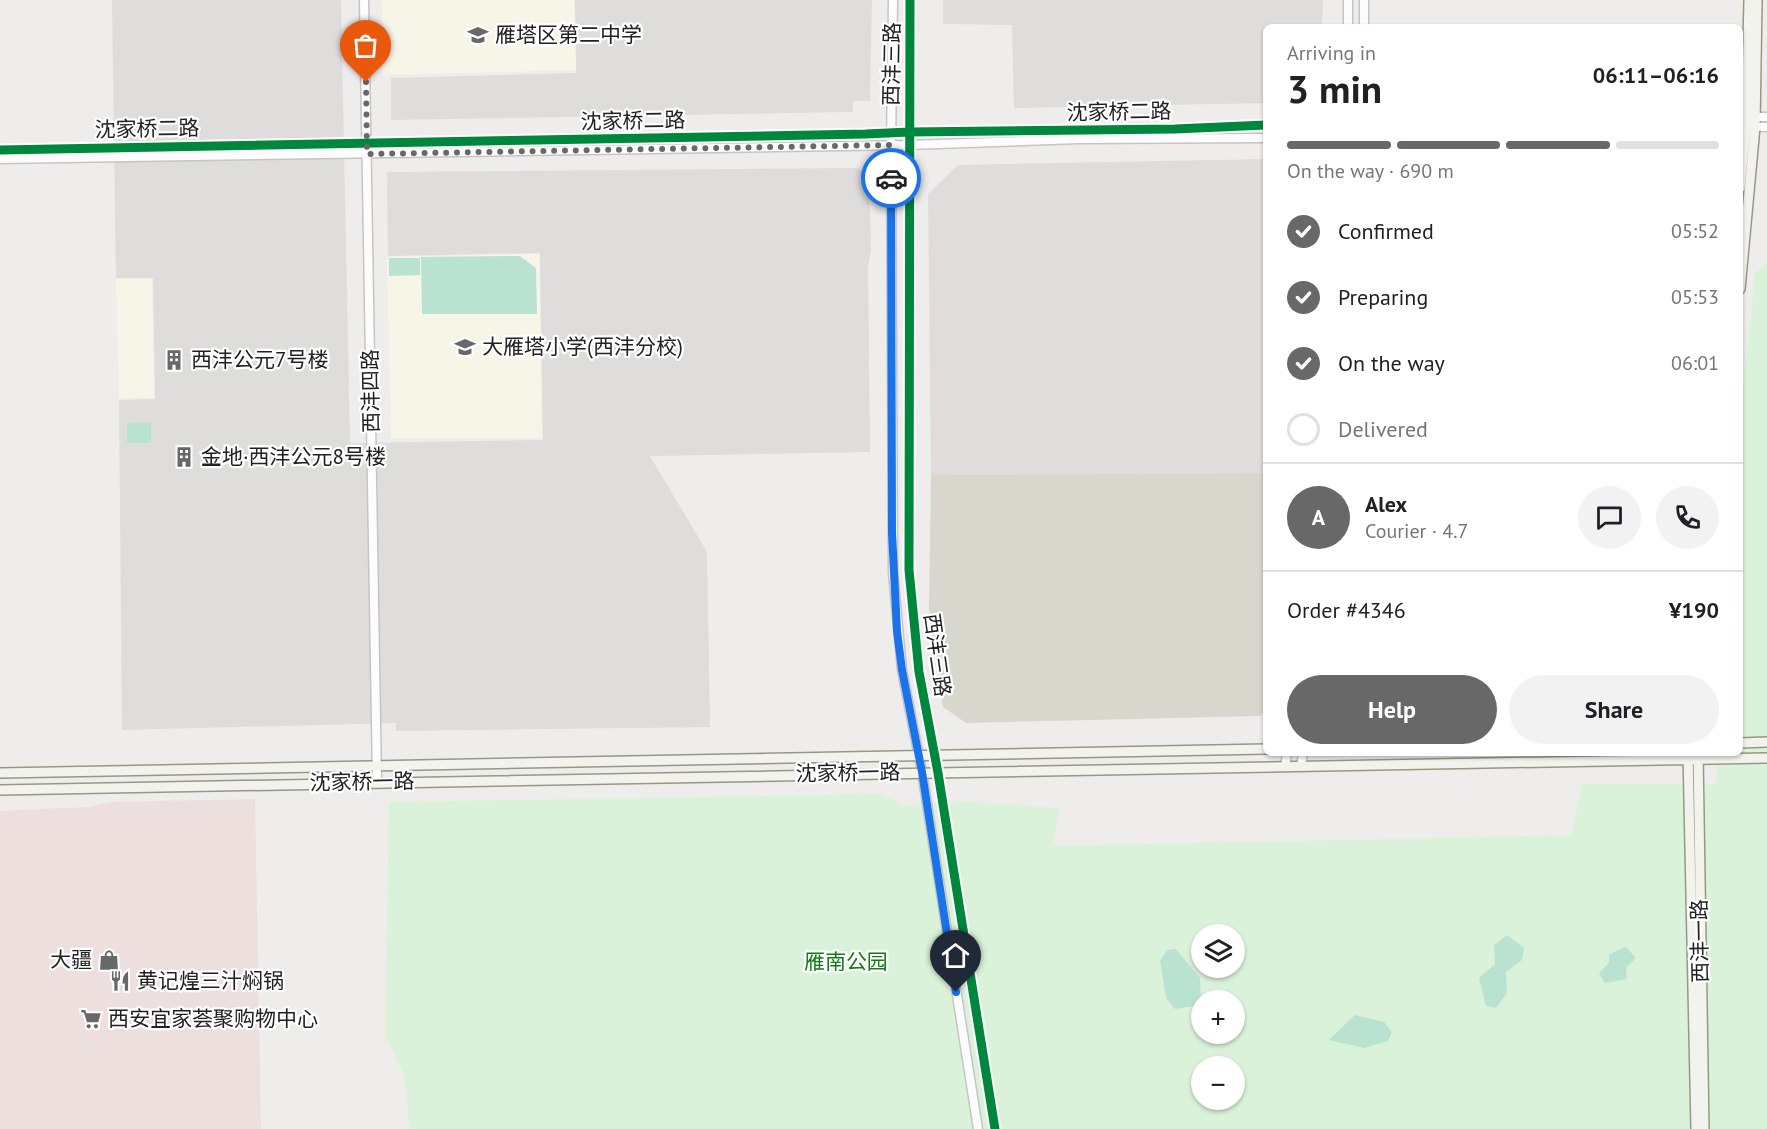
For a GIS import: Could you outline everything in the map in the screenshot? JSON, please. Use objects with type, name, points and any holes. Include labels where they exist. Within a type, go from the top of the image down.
[{"type":"main road","points":[[1743,217],[1749,0]]},
{"type":"main road","points":[[1743,160],[1757,0]]},
{"type":"main road","points":[[1743,743],[1767,742]]},
{"type":"main road","name":"沈家桥一路","points":[[0,773],[1263,749]]},
{"type":"main road","name":"沈家桥一路","points":[[0,790],[1301,766],[1693,756],[1767,758]]},
{"type":"main road","name":"西沣一路","points":[[1693,756],[1696,1129]]},
{"type":"main road","name":"西沣一路","points":[[1693,756],[1704,1129]]},
{"type":"street","name":"西沣四路","points":[[364,0],[377,782]]},
{"type":"street","name":"西沣三路","points":[[893,0],[891,145],[893,572],[902,670],[922,772],[978,1129]]},
{"type":"street","name":"西沣三路","points":[[910,0],[909,570],[919,672],[938,773],[995,1129]]},
{"type":"street","points":[[1348,0],[1348,24]]},
{"type":"street","points":[[1364,0],[1364,24]]},
{"type":"street","points":[[1747,122],[1767,117]]},
{"type":"street","points":[[1747,122],[1767,127]]},
{"type":"street","name":"沈家桥二路","points":[[0,150],[909,132],[1093,131],[1263,125]]},
{"type":"street","name":"沈家桥二路","points":[[0,159],[909,145],[1079,139],[1263,138]]},
{"type":"street","points":[[1286,766],[1287,756]]},
{"type":"street","points":[[1301,766],[1303,756]]},
{"type":"shaded area","points":[[112,0],[341,0],[350,443],[543,440],[540,253],[388,256],[387,172],[858,168],[869,177],[870,452],[650,456],[707,552],[710,727],[396,731],[396,723],[122,730],[119,400],[155,399],[153,278],[116,278]]},
{"type":"shaded area","name":"雁塔区第二中学","points":[[382,0],[574,0],[576,70],[382,75]]},
{"type":"shaded area","points":[[575,0],[872,0],[870,101],[853,101],[853,112],[391,120],[391,78],[576,73]]},
{"type":"shaded area","points":[[943,0],[1323,0],[1322,24],[1263,24],[1263,103],[1014,108],[1012,25],[943,24]]},
{"type":"shaded area","points":[[1263,159],[1263,473],[931,475],[928,194],[958,165]]},
{"type":"shaded area","name":"大雁塔小学(西沣分校)","points":[[539,254],[542,438],[391,438],[387,257]]},
{"type":"shaded area","points":[[116,279],[152,279],[154,398],[119,398]]},
{"type":"shaded area","points":[[1263,473],[1263,713],[1260,716],[966,723],[943,707],[929,609],[931,475]]},
{"type":"shaded area","points":[[255,799],[261,1129],[0,1129],[0,811],[88,807],[111,802]]},
{"type":"green space","points":[[520,256],[536,268],[537,314],[422,314],[421,257]]},
{"type":"green space","points":[[389,258],[420,258],[420,275],[389,276]]},
{"type":"green space","name":"雁南公园","points":[[1767,263],[1767,1129],[409,1129],[405,1077],[385,1035],[389,802],[882,794],[905,806],[962,801],[1060,808],[1052,846],[1572,835],[1582,784],[1716,784],[1718,756],[1743,756],[1743,393],[1755,273]]},
{"type":"green space","points":[[151,422],[151,443],[127,443],[127,423]]},
{"type":"green space","points":[[1507,935],[1524,948],[1522,960],[1506,972],[1507,993],[1496,1008],[1486,1006],[1479,978],[1495,964],[1494,945]]},
{"type":"green space","points":[[1626,947],[1636,958],[1626,968],[1627,979],[1605,983],[1599,974],[1609,962],[1609,954]]},
{"type":"green space","points":[[1176,949],[1191,967],[1191,978],[1200,978],[1200,990],[1191,990],[1191,1007],[1175,1009],[1166,998],[1160,961],[1167,950]]},
{"type":"green space","points":[[1355,1015],[1384,1022],[1392,1032],[1388,1041],[1364,1048],[1329,1040]]},
{"type":"cycle path","points":[[910,0],[909,570],[919,672],[938,773],[995,1129]]},
{"type":"cycle path","points":[[0,150],[1175,129],[1263,125]]},
{"type":"way so far","points":[[366,82],[367,154],[891,145],[891,178]]},
{"type":"place","name":"雁塔区第二中学","points":[[478,35]]},
{"type":"place","name":"大雁塔小学(西沣分校)","points":[[465,347]]},
{"type":"place","name":"西沣公元7号楼","points":[[174,360]]},
{"type":"place","name":"金地·西沣公元8号楼","points":[[184,457]]},
{"type":"place","name":"大疆","points":[[109,960]]},
{"type":"place","name":"黄记煌三汁焖锅","points":[[120,981]]},
{"type":"place","name":"西安宜家荟聚购物中心","points":[[91,1019]]},
{"type":"route","points":[[891,178],[892,533],[897,631],[902,670],[922,772],[956,992]]}]
